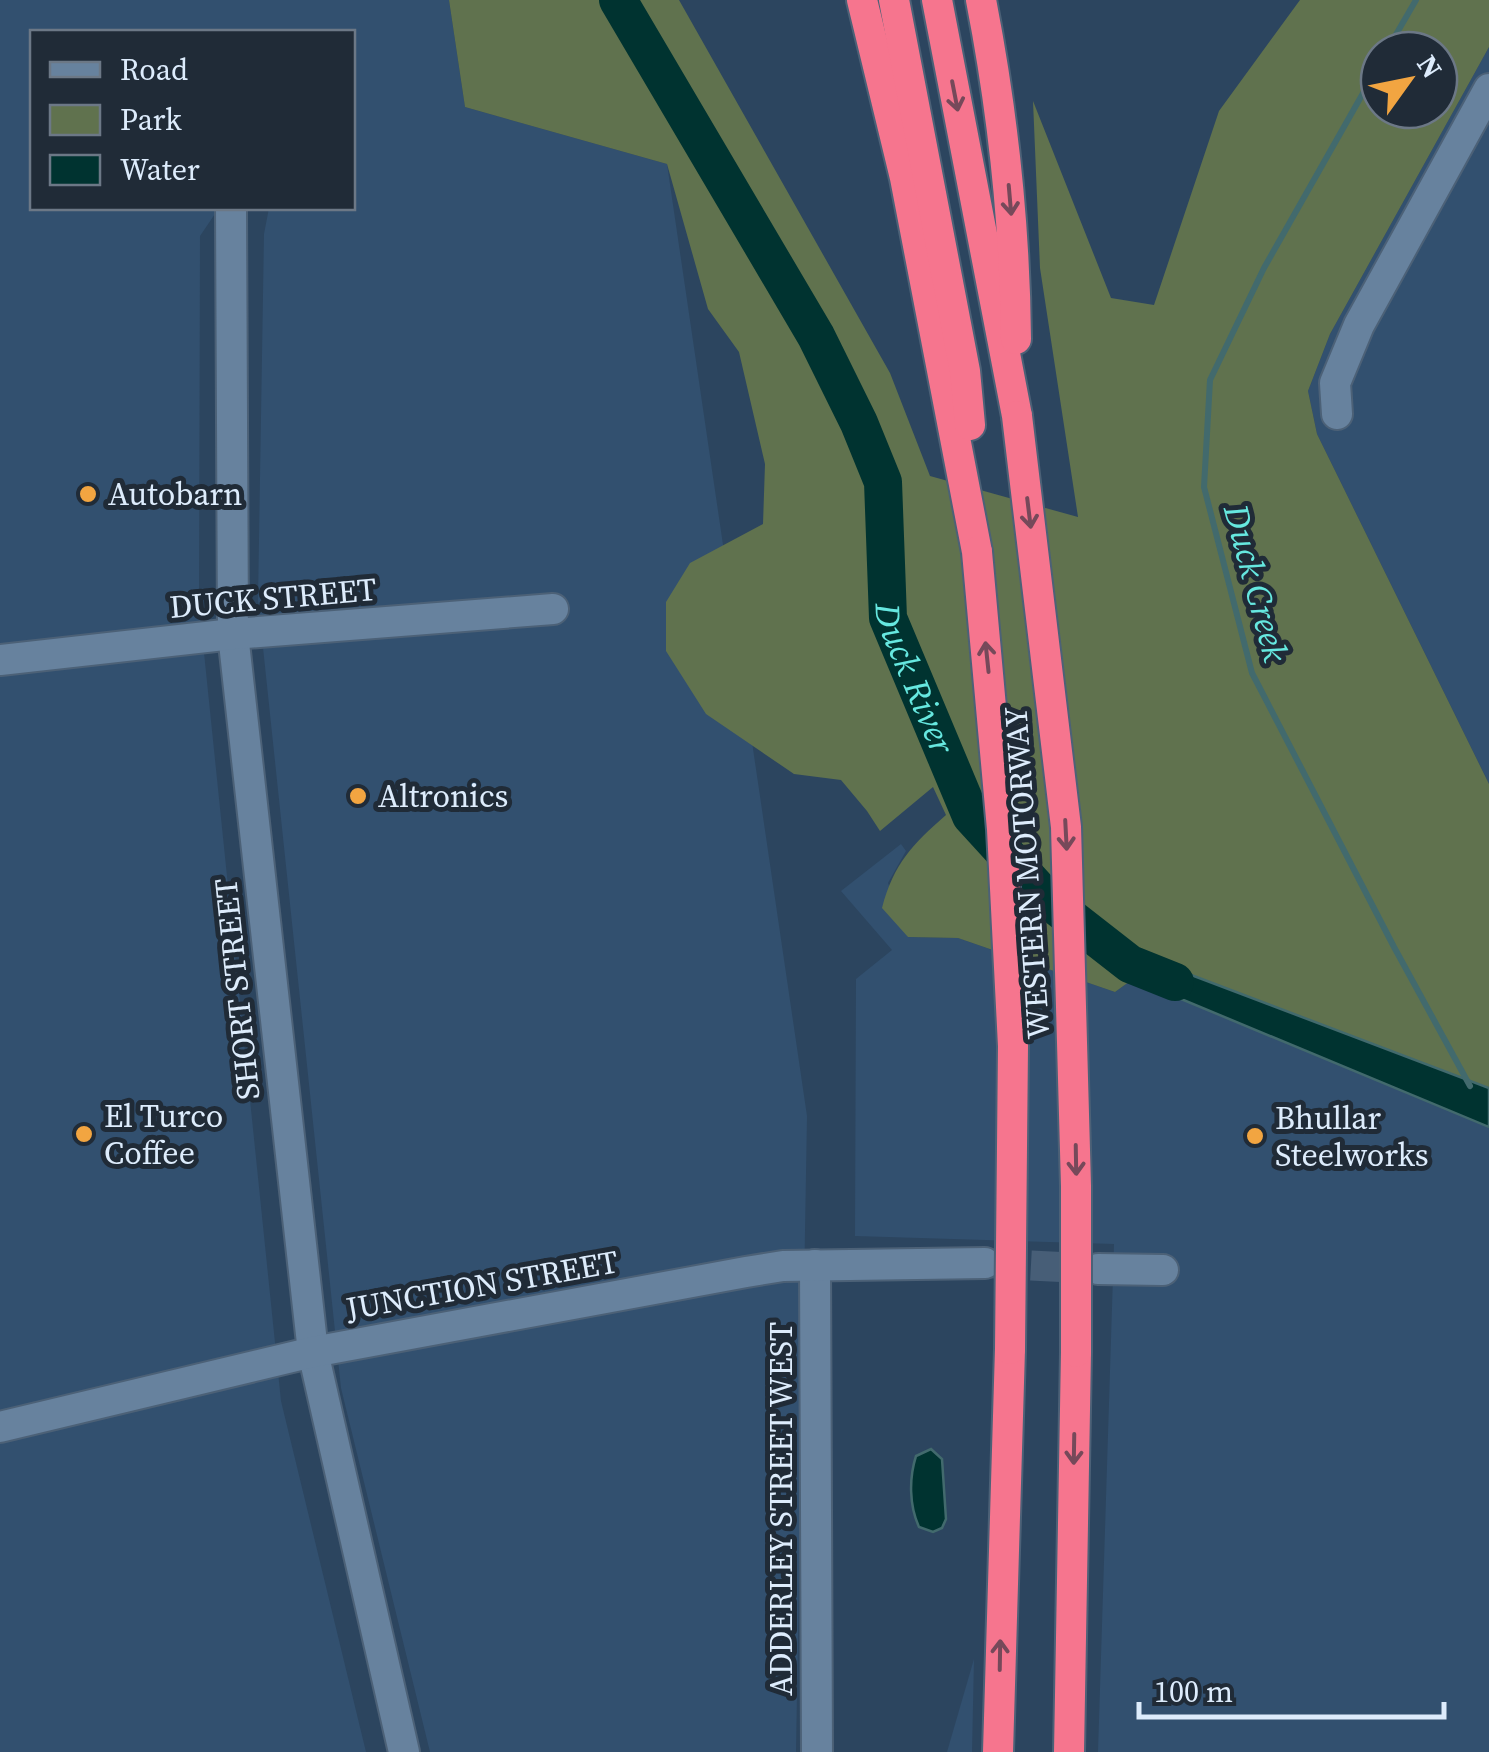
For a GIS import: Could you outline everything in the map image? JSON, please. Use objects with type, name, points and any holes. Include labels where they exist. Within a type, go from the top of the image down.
[{"type":"highway","name":"WESTERN MOTORWAY","points":[[862,0],[974,461],[977,552],[1002,830],[1013,1046],[1010,1349],[998,1752]]},
{"type":"highway","name":"WESTERN MOTORWAY","points":[[894,0],[952,367]]},
{"type":"highway","name":"WESTERN MOTORWAY","points":[[937,0],[1017,416],[1066,827],[1075,1095],[1076,1352],[1069,1752]]},
{"type":"highway","points":[[981,0],[1006,153],[1015,264],[1017,416]]},
{"type":"street","points":[[1337,414],[1335,383],[1359,326],[1489,90]]},
{"type":"street","name":"SHORT STREET","points":[[232,210],[233,634],[313,1352],[404,1752]]},
{"type":"street","name":"DUCK STREET","points":[[0,660],[233,634],[553,610]]},
{"type":"street","name":"JUNCTION STREET","points":[[0,1427],[313,1352],[746,1272],[814,1266],[985,1262]]},
{"type":"street","name":"ADDERLEY STREET WEST","points":[[814,1266],[818,1752]]},
{"type":"street","points":[[1098,1269],[1162,1270]]},
{"type":"shaded area","points":[[0,0],[449,0],[465,107],[667,164],[807,1116],[796,1752],[430,1752],[341,1388],[258,600],[264,234],[269,210],[355,210],[355,30],[30,30],[30,210],[218,210],[200,236],[199,604],[281,1401],[366,1752],[0,1752]]},
{"type":"shaded area","points":[[1489,47],[1489,784],[1317,434],[1308,391],[1330,334],[1443,130],[1459,130],[1459,101]]},
{"type":"shaded area","points":[[901,844],[906,851],[888,883],[908,937],[958,938],[1115,992],[1133,979],[1489,1127],[1489,1752],[1098,1752],[1114,1244],[855,1236],[856,979],[892,950],[841,891]]},
{"type":"shaded area","points":[[974,1659],[972,1752],[947,1752]]},
{"type":"green space","points":[[449,0],[679,0],[890,373],[930,476],[1078,517],[1040,268],[1033,101],[1111,298],[1154,305],[1219,111],[1300,0],[1489,0],[1489,47],[1459,101],[1459,30],[1359,30],[1359,130],[1443,130],[1330,334],[1308,391],[1317,434],[1489,784],[1489,1088],[1129,951],[1133,979],[1115,992],[958,938],[908,937],[882,908],[892,879],[906,856],[946,815],[933,787],[880,831],[841,780],[794,774],[706,714],[666,651],[666,602],[690,563],[763,524],[765,464],[739,352],[708,309],[667,164],[465,107]]},
{"type":"water","points":[[1128,951],[1489,1088],[1489,1127],[1133,979]]},
{"type":"water","points":[[931,1449],[942,1459],[946,1519],[942,1528],[933,1532],[919,1527],[911,1492],[916,1456]]},
{"type":"waterway","name":"Duck River","points":[[618,0],[816,336],[859,423],[883,482],[888,618],[971,816],[1048,900],[1130,964],[1175,982]]},
{"type":"waterway","name":"Duck Creek","points":[[1399,30],[1416,0]]},
{"type":"waterway","name":"Duck Creek","points":[[1359,100],[1264,268],[1210,380],[1204,487],[1252,673],[1470,1086]]},
{"type":"tunnel","points":[[986,1263],[1098,1269]]},
{"type":"place","name":"Autobarn","points":[[88,494]]},
{"type":"place","name":"Altronics","points":[[358,796]]},
{"type":"place","name":"El Turco Coffee","points":[[84,1134]]},
{"type":"place","name":"Bhullar Steelworks","points":[[1255,1136]]}]
